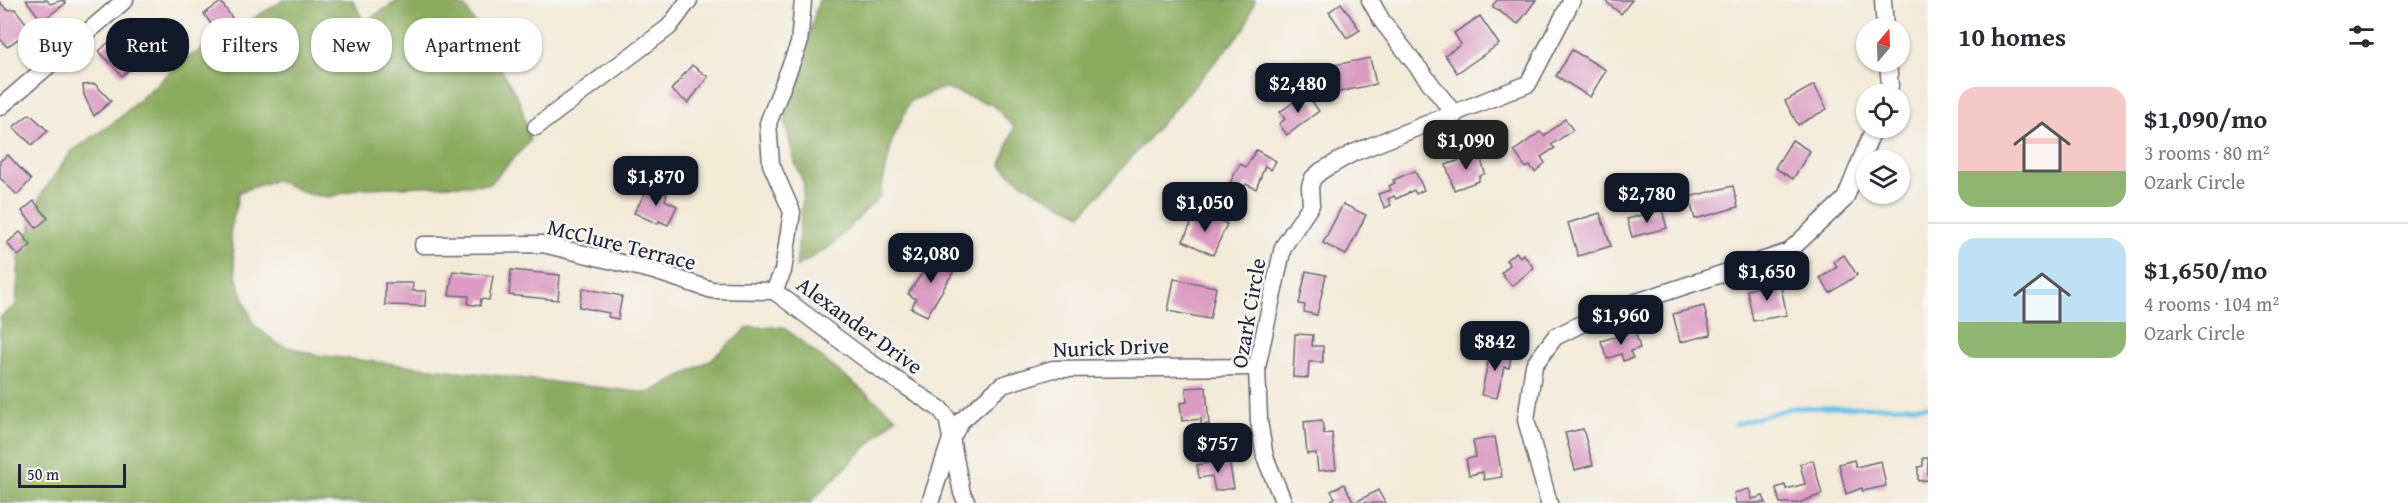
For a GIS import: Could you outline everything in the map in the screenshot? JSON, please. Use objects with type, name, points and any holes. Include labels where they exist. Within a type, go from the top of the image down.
[{"type":"street","points":[[0,107],[125,0]]},
{"type":"street","points":[[536,127],[669,27],[688,0]]},
{"type":"street","name":"Alexander Drive","points":[[803,0],[799,44],[768,123],[771,164],[792,212],[783,271],[774,291],[868,361],[940,409],[947,418],[962,493],[968,503]]},
{"type":"street","points":[[1370,0],[1382,21],[1455,115]]},
{"type":"street","name":"Ozark Circle","points":[[1284,503],[1265,457],[1259,421],[1257,367],[1283,247],[1311,206],[1310,186],[1313,178],[1353,153],[1455,115],[1528,84],[1572,0]]},
{"type":"street","points":[[1883,0],[1884,18]]},
{"type":"street","points":[[1549,503],[1526,420],[1534,365],[1555,337],[1604,313],[1788,252],[1845,199],[1870,138]]},
{"type":"street","name":"McClure Terrace","points":[[423,245],[543,244],[654,271],[712,290],[774,291]]},
{"type":"street","name":"Nurick Drive","points":[[930,503],[951,439],[962,421],[1002,385],[1053,369],[1257,367]]},
{"type":"green space","points":[[284,0],[353,0],[362,18],[311,18],[311,72],[392,72],[392,18],[370,18],[399,0],[448,0],[466,8],[472,18],[404,18],[404,72],[503,72],[520,102],[530,141],[490,184],[362,188],[329,197],[308,194],[275,180],[239,192],[230,233],[237,280],[254,325],[278,344],[316,355],[649,393],[709,361],[749,327],[783,327],[896,417],[810,503],[0,503],[0,317],[16,305],[19,260],[42,193],[72,151],[117,120],[170,72],[189,72],[189,57],[201,50],[201,72],[299,72],[299,18],[254,18]]},
{"type":"green space","points":[[819,0],[1255,0],[1245,28],[1082,214],[1019,181],[1001,165],[1014,127],[993,105],[944,88],[910,101],[892,141],[880,196],[831,246],[796,267],[804,184],[795,163],[785,122],[789,84],[807,41]]},
{"type":"building","points":[[26,0],[47,0],[50,4],[63,0],[66,3],[46,18],[40,18]]},
{"type":"building","points":[[1497,0],[1536,0],[1518,24],[1492,6]]},
{"type":"building","points":[[1604,0],[1632,0],[1621,14]]},
{"type":"building","points":[[0,2],[7,10],[15,9],[22,18],[18,18],[18,39],[7,47],[0,39]]},
{"type":"building","points":[[221,2],[232,18],[207,18],[204,14]]},
{"type":"building","points":[[1341,3],[1360,30],[1347,38],[1329,12]]},
{"type":"building","points":[[1480,16],[1499,44],[1457,73],[1445,55],[1461,44],[1454,33]]},
{"type":"building","points":[[106,45],[106,59],[99,51]]},
{"type":"building","points":[[1572,50],[1606,70],[1590,97],[1556,76]]},
{"type":"building","points":[[1370,58],[1376,84],[1334,93],[1329,66]]},
{"type":"building","points":[[692,65],[708,77],[688,103],[671,90]]},
{"type":"building","points":[[95,84],[111,101],[94,116],[84,95],[83,85]]},
{"type":"building","points":[[1814,85],[1827,109],[1798,125],[1785,101]]},
{"type":"building","points":[[1306,93],[1319,111],[1287,135],[1279,124],[1285,119],[1280,112]]},
{"type":"building","points":[[30,114],[48,131],[32,145],[13,127]]},
{"type":"building","points":[[1565,119],[1573,130],[1551,145],[1555,148],[1541,157],[1545,163],[1535,172],[1530,166],[1526,168],[1514,151],[1540,132],[1544,136]]},
{"type":"building","points":[[1792,140],[1810,151],[1793,179],[1775,168]]},
{"type":"building","points":[[1256,150],[1276,161],[1271,170],[1265,166],[1256,189],[1246,184],[1237,201],[1224,194],[1240,164],[1246,167]]},
{"type":"building","points":[[1479,153],[1485,173],[1479,177],[1479,181],[1454,190],[1446,165]]},
{"type":"building","points":[[8,155],[31,180],[17,195],[0,178],[0,161]]},
{"type":"building","points":[[1415,171],[1424,190],[1416,194],[1414,190],[1396,199],[1394,196],[1388,199],[1391,205],[1385,208],[1378,194],[1391,190],[1389,186],[1395,183],[1393,180]]},
{"type":"building","points":[[649,186],[667,194],[665,200],[677,206],[668,225],[659,221],[658,224],[634,213]]},
{"type":"building","points":[[1733,186],[1738,207],[1695,219],[1689,197]]},
{"type":"building","points":[[34,201],[48,218],[36,228],[22,211]]},
{"type":"building","points":[[1343,204],[1366,215],[1346,255],[1323,243]]},
{"type":"building","points":[[1662,210],[1667,228],[1632,237],[1627,219]]},
{"type":"building","points":[[1197,211],[1227,224],[1213,255],[1183,241]]},
{"type":"building","points":[[1600,213],[1611,246],[1578,256],[1568,223]]},
{"type":"building","points":[[20,232],[31,245],[18,256],[7,243]]},
{"type":"building","points":[[1516,252],[1520,257],[1523,254],[1534,268],[1512,286],[1501,273],[1510,265],[1506,260]]},
{"type":"building","points":[[935,254],[957,266],[927,316],[911,308],[916,299],[908,294]]},
{"type":"building","points":[[1844,255],[1857,275],[1830,293],[1820,278],[1837,267],[1834,262]]},
{"type":"building","points":[[511,270],[560,275],[558,300],[509,295]]},
{"type":"building","points":[[453,271],[493,276],[489,300],[481,299],[480,306],[468,304],[469,296],[449,295]]},
{"type":"building","points":[[1306,271],[1326,275],[1317,315],[1304,312],[1305,305],[1299,304]]},
{"type":"building","points":[[1174,279],[1216,287],[1210,319],[1168,311]]},
{"type":"building","points":[[385,283],[413,283],[412,291],[426,291],[425,306],[385,305]]},
{"type":"building","points":[[1780,283],[1787,315],[1753,321],[1747,290]]},
{"type":"building","points":[[583,288],[622,296],[618,319],[608,317],[609,313],[579,307]]},
{"type":"building","points":[[1704,306],[1711,335],[1680,342],[1673,314]]},
{"type":"building","points":[[1635,331],[1640,348],[1630,351],[1633,358],[1623,361],[1621,354],[1607,359],[1601,341]]},
{"type":"building","points":[[1295,334],[1313,335],[1312,346],[1323,346],[1323,362],[1309,362],[1308,378],[1293,377]]},
{"type":"building","points":[[1491,348],[1512,352],[1509,368],[1504,367],[1497,398],[1481,395]]},
{"type":"building","points":[[1206,387],[1209,424],[1201,425],[1201,419],[1182,421],[1180,403],[1187,402],[1186,388]]},
{"type":"building","points":[[1322,420],[1324,434],[1332,433],[1336,469],[1318,471],[1316,453],[1307,454],[1304,422]]},
{"type":"building","points":[[1583,429],[1593,465],[1575,470],[1565,433]]},
{"type":"building","points":[[1495,437],[1502,477],[1484,480],[1483,472],[1469,475],[1466,459],[1476,457],[1473,441]]},
{"type":"building","points":[[1923,458],[1928,458],[1928,480],[1918,481],[1918,467],[1923,466]]},
{"type":"building","points":[[1229,460],[1234,488],[1215,491],[1212,476],[1199,478],[1197,465]]},
{"type":"building","points":[[1813,460],[1822,494],[1799,503],[1780,503],[1776,488],[1785,485],[1786,489],[1805,484],[1800,464]]},
{"type":"building","points":[[1854,460],[1856,467],[1881,461],[1886,486],[1863,491],[1862,488],[1846,494],[1839,464]]},
{"type":"building","points":[[1344,484],[1354,503],[1326,503],[1335,498],[1331,491]]},
{"type":"building","points":[[1749,489],[1752,499],[1763,496],[1766,503],[1736,503],[1734,493]]},
{"type":"building","points":[[1378,490],[1385,503],[1354,503]]},
{"type":"waterway","points":[[1736,424],[1791,408],[1928,406]]}]
